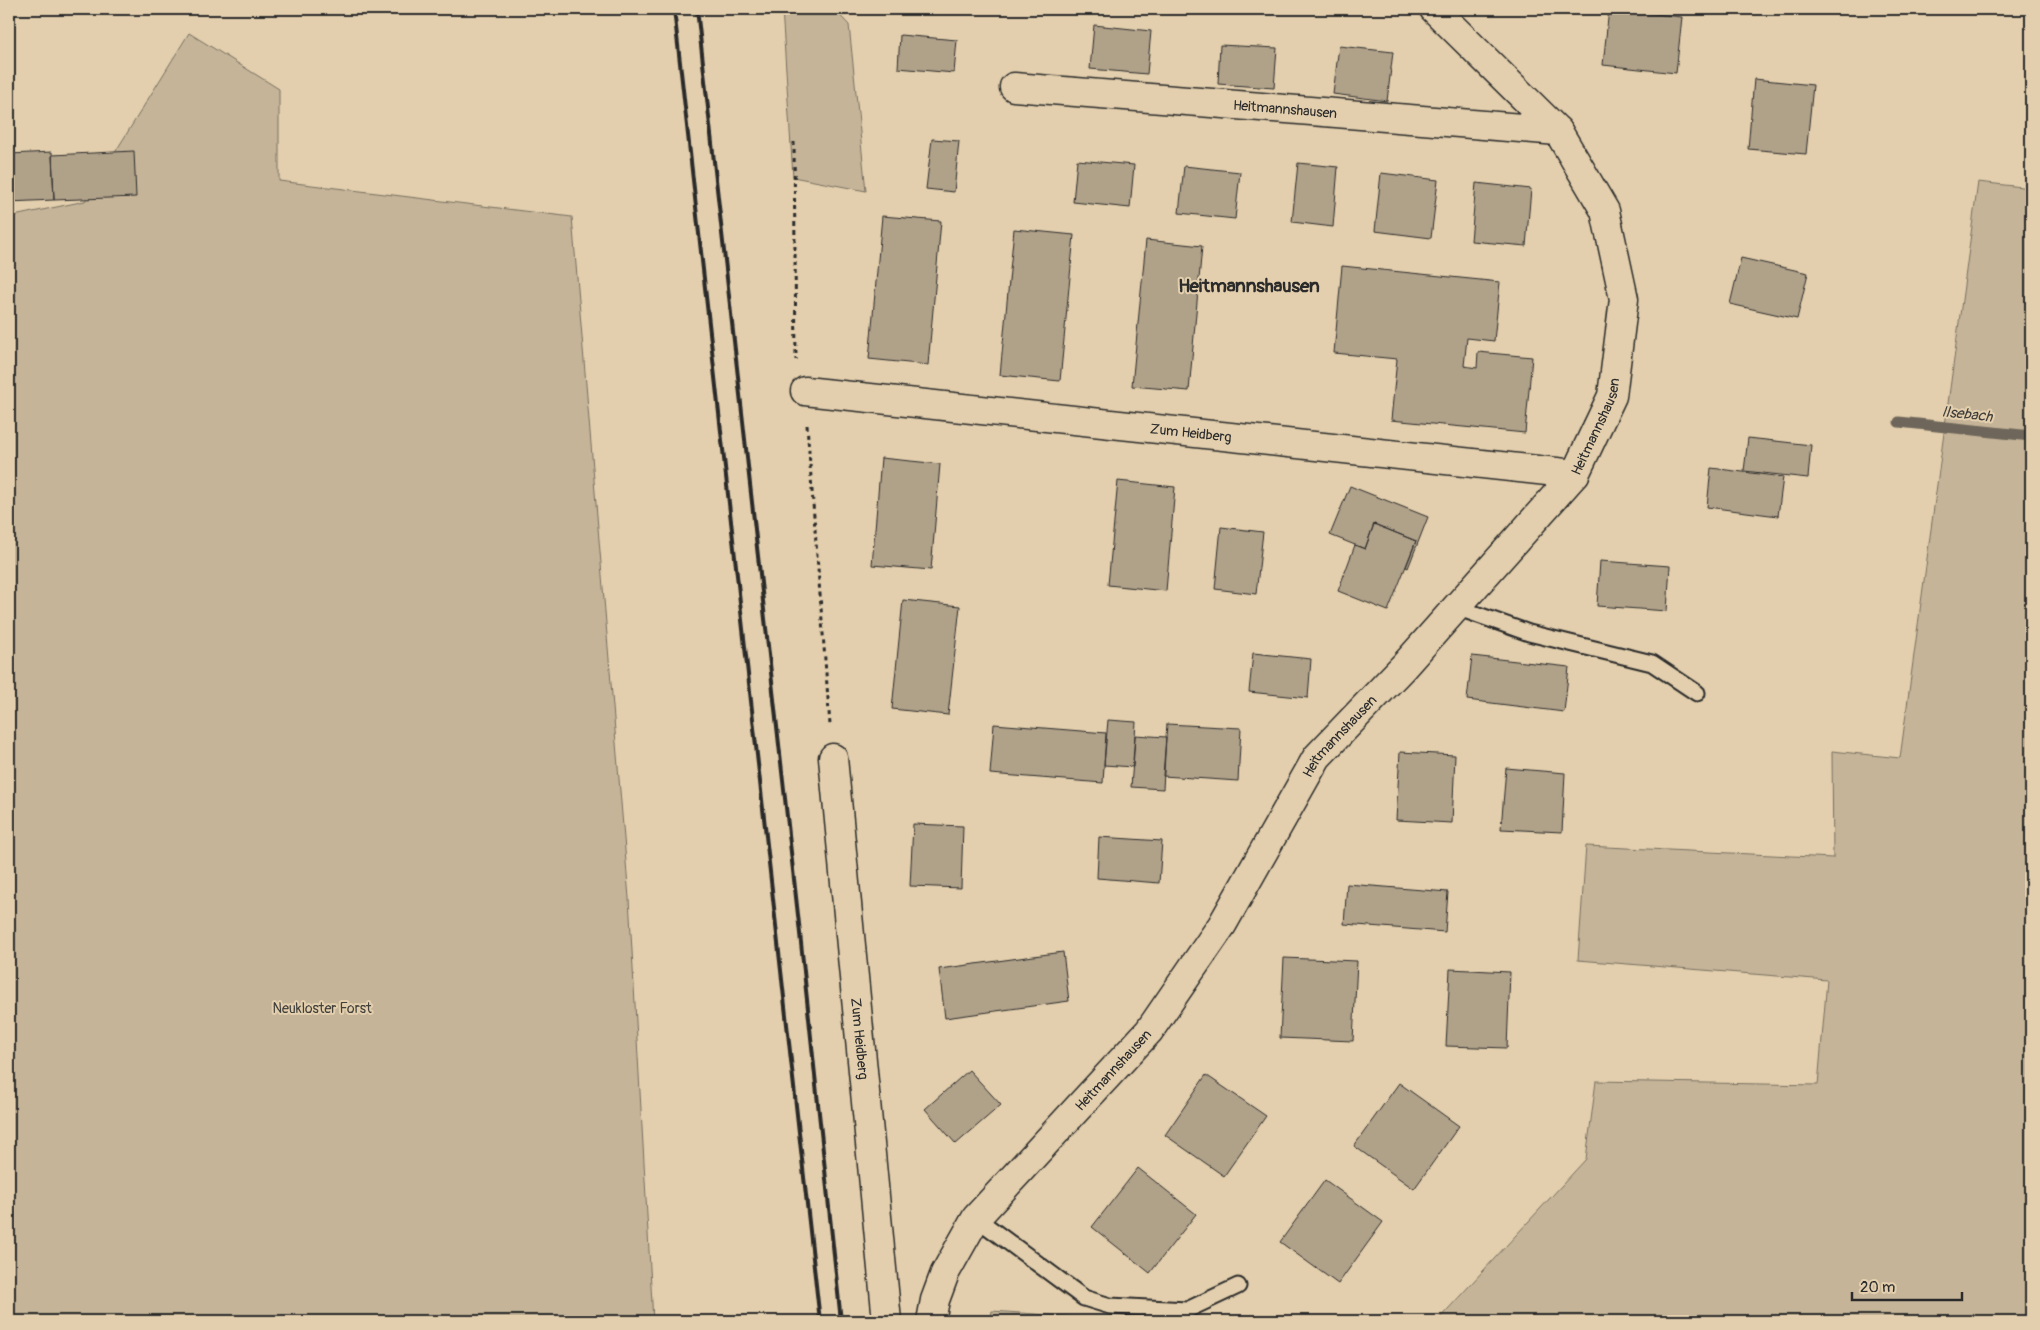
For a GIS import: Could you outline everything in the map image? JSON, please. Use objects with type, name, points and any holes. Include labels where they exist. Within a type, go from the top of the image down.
[{"type":"street","name":"Heitmannshausen","points":[[931,1321],[935,1300],[945,1273],[976,1218],[1148,1031],[1225,920],[1317,757],[1456,607],[1575,474],[1612,396],[1624,299],[1605,211],[1558,131],[1434,9]]},
{"type":"street","name":"Heitmannshausen","points":[[1014,87],[1558,131]]},
{"type":"street","name":"Zum Heidberg","points":[[805,391],[1575,474]]},
{"type":"street","name":"Zum Heidberg","points":[[833,758],[887,1321]]},
{"type":"lane","points":[[1456,607],[1529,633],[1652,663],[1697,693]]},
{"type":"lane","points":[[976,1218],[1084,1298],[1110,1306],[1186,1310],[1238,1286]]},
{"type":"path","points":[[794,142],[794,356],[805,391],[833,758]]},
{"type":"green space","points":[[782,9],[834,9],[849,25],[866,191],[793,177]]},
{"type":"green space","name":"Neukloster Forst","points":[[189,33],[279,89],[279,181],[572,217],[629,898],[653,1321],[9,1321],[9,217],[85,201]]},
{"type":"green space","points":[[1978,182],[2031,188],[2031,1321],[1437,1321],[1586,1159],[1596,1081],[1818,1085],[1827,980],[1578,960],[1586,846],[1833,858],[1832,751],[1900,758]]},
{"type":"green space","points":[[992,1311],[1134,1321],[990,1321]]},
{"type":"building","points":[[1609,9],[1682,17],[1676,73],[1603,65]]},
{"type":"building","points":[[1094,25],[1151,31],[1147,74],[1090,69]]},
{"type":"building","points":[[900,35],[957,40],[954,73],[898,68]]},
{"type":"building","points":[[1220,45],[1277,48],[1274,88],[1218,84]]},
{"type":"building","points":[[1339,46],[1393,52],[1387,101],[1333,94]]},
{"type":"building","points":[[1754,79],[1813,85],[1806,154],[1748,149]]},
{"type":"building","points":[[932,139],[959,141],[954,192],[926,189]]},
{"type":"building","points":[[134,151],[136,197],[54,200],[52,155]]},
{"type":"building","points":[[52,152],[54,200],[9,202],[9,154]]},
{"type":"building","points":[[1077,160],[1134,165],[1130,208],[1073,202]]},
{"type":"building","points":[[1298,163],[1338,167],[1333,227],[1292,222]]},
{"type":"building","points":[[1184,166],[1240,172],[1235,219],[1179,213]]},
{"type":"building","points":[[1381,173],[1438,180],[1431,238],[1375,231]]},
{"type":"building","points":[[1476,183],[1531,189],[1526,246],[1471,241]]},
{"type":"building","points":[[882,216],[941,221],[928,365],[869,359]]},
{"type":"building","points":[[1014,229],[1074,235],[1060,381],[1000,375]]},
{"type":"building","points":[[1146,240],[1202,246],[1189,391],[1132,386]]},
{"type":"building","points":[[1741,258],[1808,273],[1797,319],[1730,304]]},
{"type":"building","points":[[1342,266],[1500,282],[1494,341],[1467,338],[1464,366],[1477,368],[1478,352],[1532,357],[1525,433],[1391,420],[1397,359],[1334,353]]},
{"type":"building","points":[[1748,438],[1811,445],[1808,478],[1744,471]]},
{"type":"building","points":[[881,458],[940,464],[931,570],[872,565]]},
{"type":"building","points":[[1711,468],[1783,477],[1778,516],[1707,507]]},
{"type":"building","points":[[1118,481],[1175,487],[1166,591],[1108,585]]},
{"type":"building","points":[[1350,486],[1428,517],[1408,568],[1406,567],[1416,541],[1374,524],[1365,549],[1330,535]]},
{"type":"building","points":[[1374,524],[1416,541],[1388,611],[1338,591],[1355,545],[1365,549]]},
{"type":"building","points":[[1221,527],[1263,532],[1256,594],[1215,589]]},
{"type":"building","points":[[1600,561],[1670,566],[1667,611],[1597,606]]},
{"type":"building","points":[[903,600],[960,606],[948,715],[892,709]]},
{"type":"building","points":[[1253,653],[1311,659],[1308,698],[1249,692]]},
{"type":"building","points":[[1472,656],[1569,667],[1564,712],[1467,700]]},
{"type":"building","points":[[1108,720],[1136,722],[1133,767],[1104,765]]},
{"type":"building","points":[[994,724],[1106,733],[1103,783],[990,774]]},
{"type":"building","points":[[1167,724],[1241,728],[1238,781],[1163,776]]},
{"type":"building","points":[[1135,735],[1166,737],[1163,789],[1131,787]]},
{"type":"building","points":[[1400,752],[1455,755],[1452,823],[1396,820]]},
{"type":"building","points":[[1506,768],[1565,773],[1562,832],[1501,829]]},
{"type":"building","points":[[913,824],[963,826],[961,888],[910,886]]},
{"type":"building","points":[[1099,837],[1162,841],[1159,883],[1097,878]]},
{"type":"building","points":[[1347,884],[1448,892],[1445,932],[1344,924]]},
{"type":"building","points":[[1063,952],[1069,1001],[945,1018],[939,969]]},
{"type":"building","points":[[1284,958],[1357,961],[1353,1041],[1280,1038]]},
{"type":"building","points":[[1450,969],[1510,972],[1507,1048],[1446,1046]]},
{"type":"building","points":[[969,1070],[1001,1105],[956,1144],[925,1109]]},
{"type":"building","points":[[1206,1075],[1266,1116],[1224,1176],[1165,1135]]},
{"type":"building","points":[[1399,1083],[1459,1126],[1414,1189],[1354,1146]]},
{"type":"building","points":[[1138,1168],[1196,1214],[1150,1273],[1092,1227]]},
{"type":"building","points":[[1325,1180],[1383,1222],[1338,1284],[1280,1242]]},
{"type":"waterway","name":"Ilsebach","points":[[1899,422],[2031,436]]},
{"type":"railway","points":[[674,9],[820,1321]]},
{"type":"railway","points":[[697,9],[799,924],[841,1321]]},
{"type":"district","name":"Heitmannshausen","points":[[1249,285]]}]
